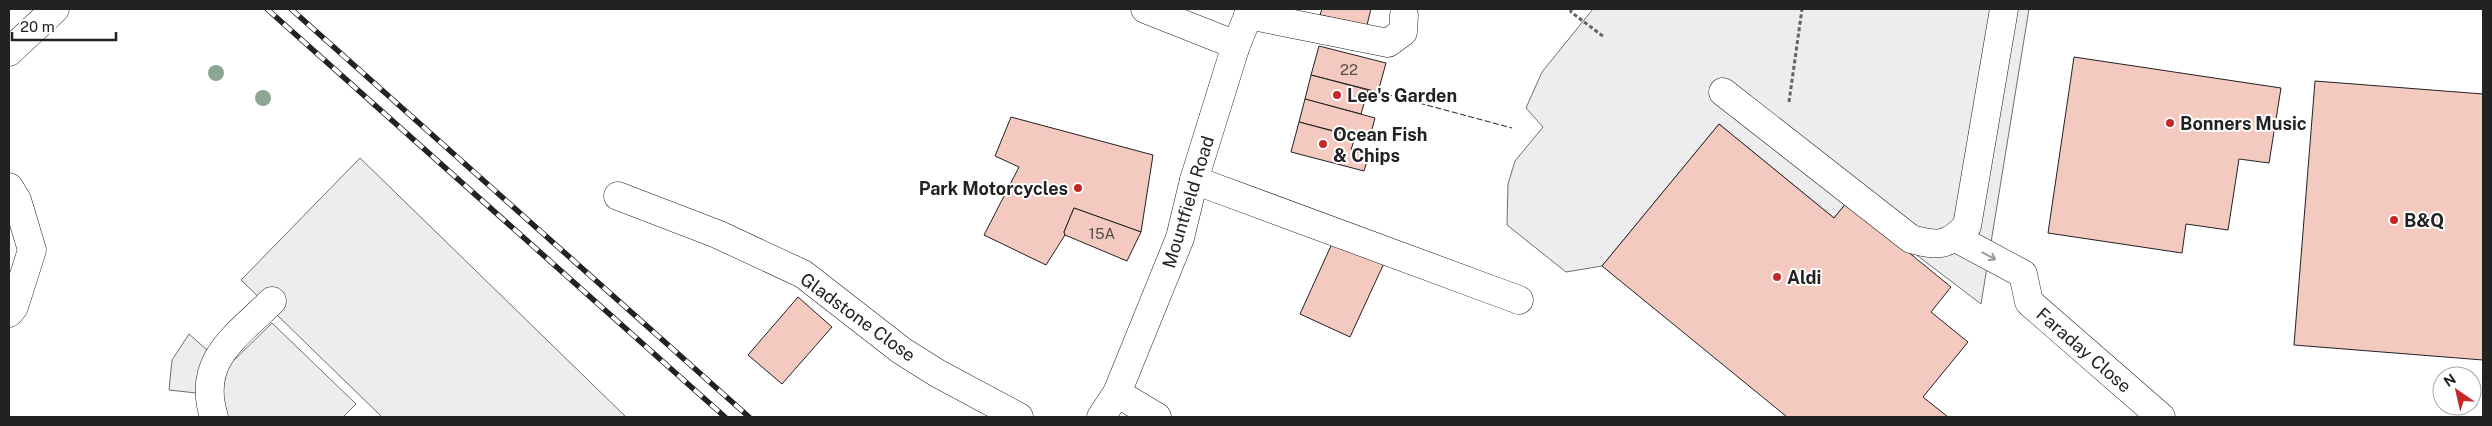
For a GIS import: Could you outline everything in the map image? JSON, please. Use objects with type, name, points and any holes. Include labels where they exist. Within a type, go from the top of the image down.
[{"type":"street","points":[[9,52],[55,9]]},
{"type":"street","points":[[1145,9],[1236,45]]},
{"type":"street","points":[[1723,92],[1911,239],[1940,244],[1956,238],[1967,226],[2004,9]]},
{"type":"street","points":[[1249,12],[1388,43],[1403,32],[1404,15]]},
{"type":"street","name":"Mountfield Road","points":[[1101,417],[1117,393],[1180,238],[1194,180],[1236,45],[1249,12]]},
{"type":"street","points":[[1194,180],[1519,300]]},
{"type":"street","points":[[9,187],[17,200],[32,250],[14,307],[9,313]]},
{"type":"street","name":"Gladstone Close","points":[[618,196],[717,234],[803,274],[902,351],[937,373],[1019,417]]},
{"type":"street","name":"Faraday Close","points":[[1956,238],[2023,274],[2029,302],[2161,417]]},
{"type":"street","points":[[214,417],[209,401],[210,380],[218,355],[272,301]]},
{"type":"street","points":[[1117,393],[1157,417]]},
{"type":"path","points":[[1571,9],[1571,12],[1604,37]]},
{"type":"path","points":[[1777,136],[1786,118],[1802,9]]},
{"type":"shaded area","points":[[1593,9],[2029,9],[1981,304],[1847,202],[1834,218],[1719,124],[1602,266],[1566,272],[1507,225],[1508,184],[1515,161],[1543,127],[1526,108],[1542,72]]},
{"type":"shaded area","points":[[360,158],[626,417],[382,417],[241,280]]},
{"type":"shaded area","points":[[272,323],[356,404],[343,417],[225,417],[222,392],[228,366]]},
{"type":"shaded area","points":[[189,334],[207,350],[197,378],[196,393],[169,390],[172,360]]},
{"type":"building","points":[[1322,9],[1371,9],[1367,25],[1320,15]]},
{"type":"building","points":[[1319,46],[1386,63],[1378,92],[1311,75]]},
{"type":"building","name":"Bonners Music","points":[[2074,57],[2281,88],[2269,163],[2239,159],[2228,230],[2186,224],[2182,253],[2048,233]]},
{"type":"building","name":"Lee's Garden","points":[[1311,75],[1368,90],[1361,114],[1305,99]]},
{"type":"building","name":"B&Q","points":[[2315,81],[2483,94],[2483,360],[2294,345]]},
{"type":"building","points":[[1305,99],[1375,118],[1369,140],[1299,122]]},
{"type":"building","name":"Park Motorcycles","points":[[1011,117],[1153,155],[1141,232],[1074,208],[1064,232],[1065,235],[1046,265],[984,235],[1019,167],[995,156]]},
{"type":"building","name":"Ocean Fish & Chips","points":[[1299,122],[1355,137],[1351,150],[1369,155],[1364,171],[1291,152]]},
{"type":"building","name":"Aldi","points":[[1719,124],[1834,218],[1847,202],[1951,287],[1931,312],[1968,342],[1923,397],[1948,417],[1787,417],[1602,266]]},
{"type":"building","points":[[1074,208],[1141,232],[1127,261],[1065,235],[1064,232]]},
{"type":"building","points":[[1335,237],[1385,261],[1350,337],[1300,314]]},
{"type":"building","points":[[798,297],[832,327],[782,384],[748,355]]},
{"type":"railway","points":[[267,9],[725,417]]},
{"type":"railway","points":[[291,9],[749,417]]},
{"type":"fence","points":[[1378,92],[1512,128]]},
{"type":"place","name":"Lee's Garden","points":[[1337,95]]},
{"type":"place","name":"Bonners Music","points":[[2170,123]]},
{"type":"place","name":"Ocean Fish & Chips","points":[[1323,144]]},
{"type":"place","name":"Park Motorcycles","points":[[1078,188]]},
{"type":"place","name":"B&Q","points":[[2394,220]]},
{"type":"place","name":"Aldi","points":[[1777,277]]}]
